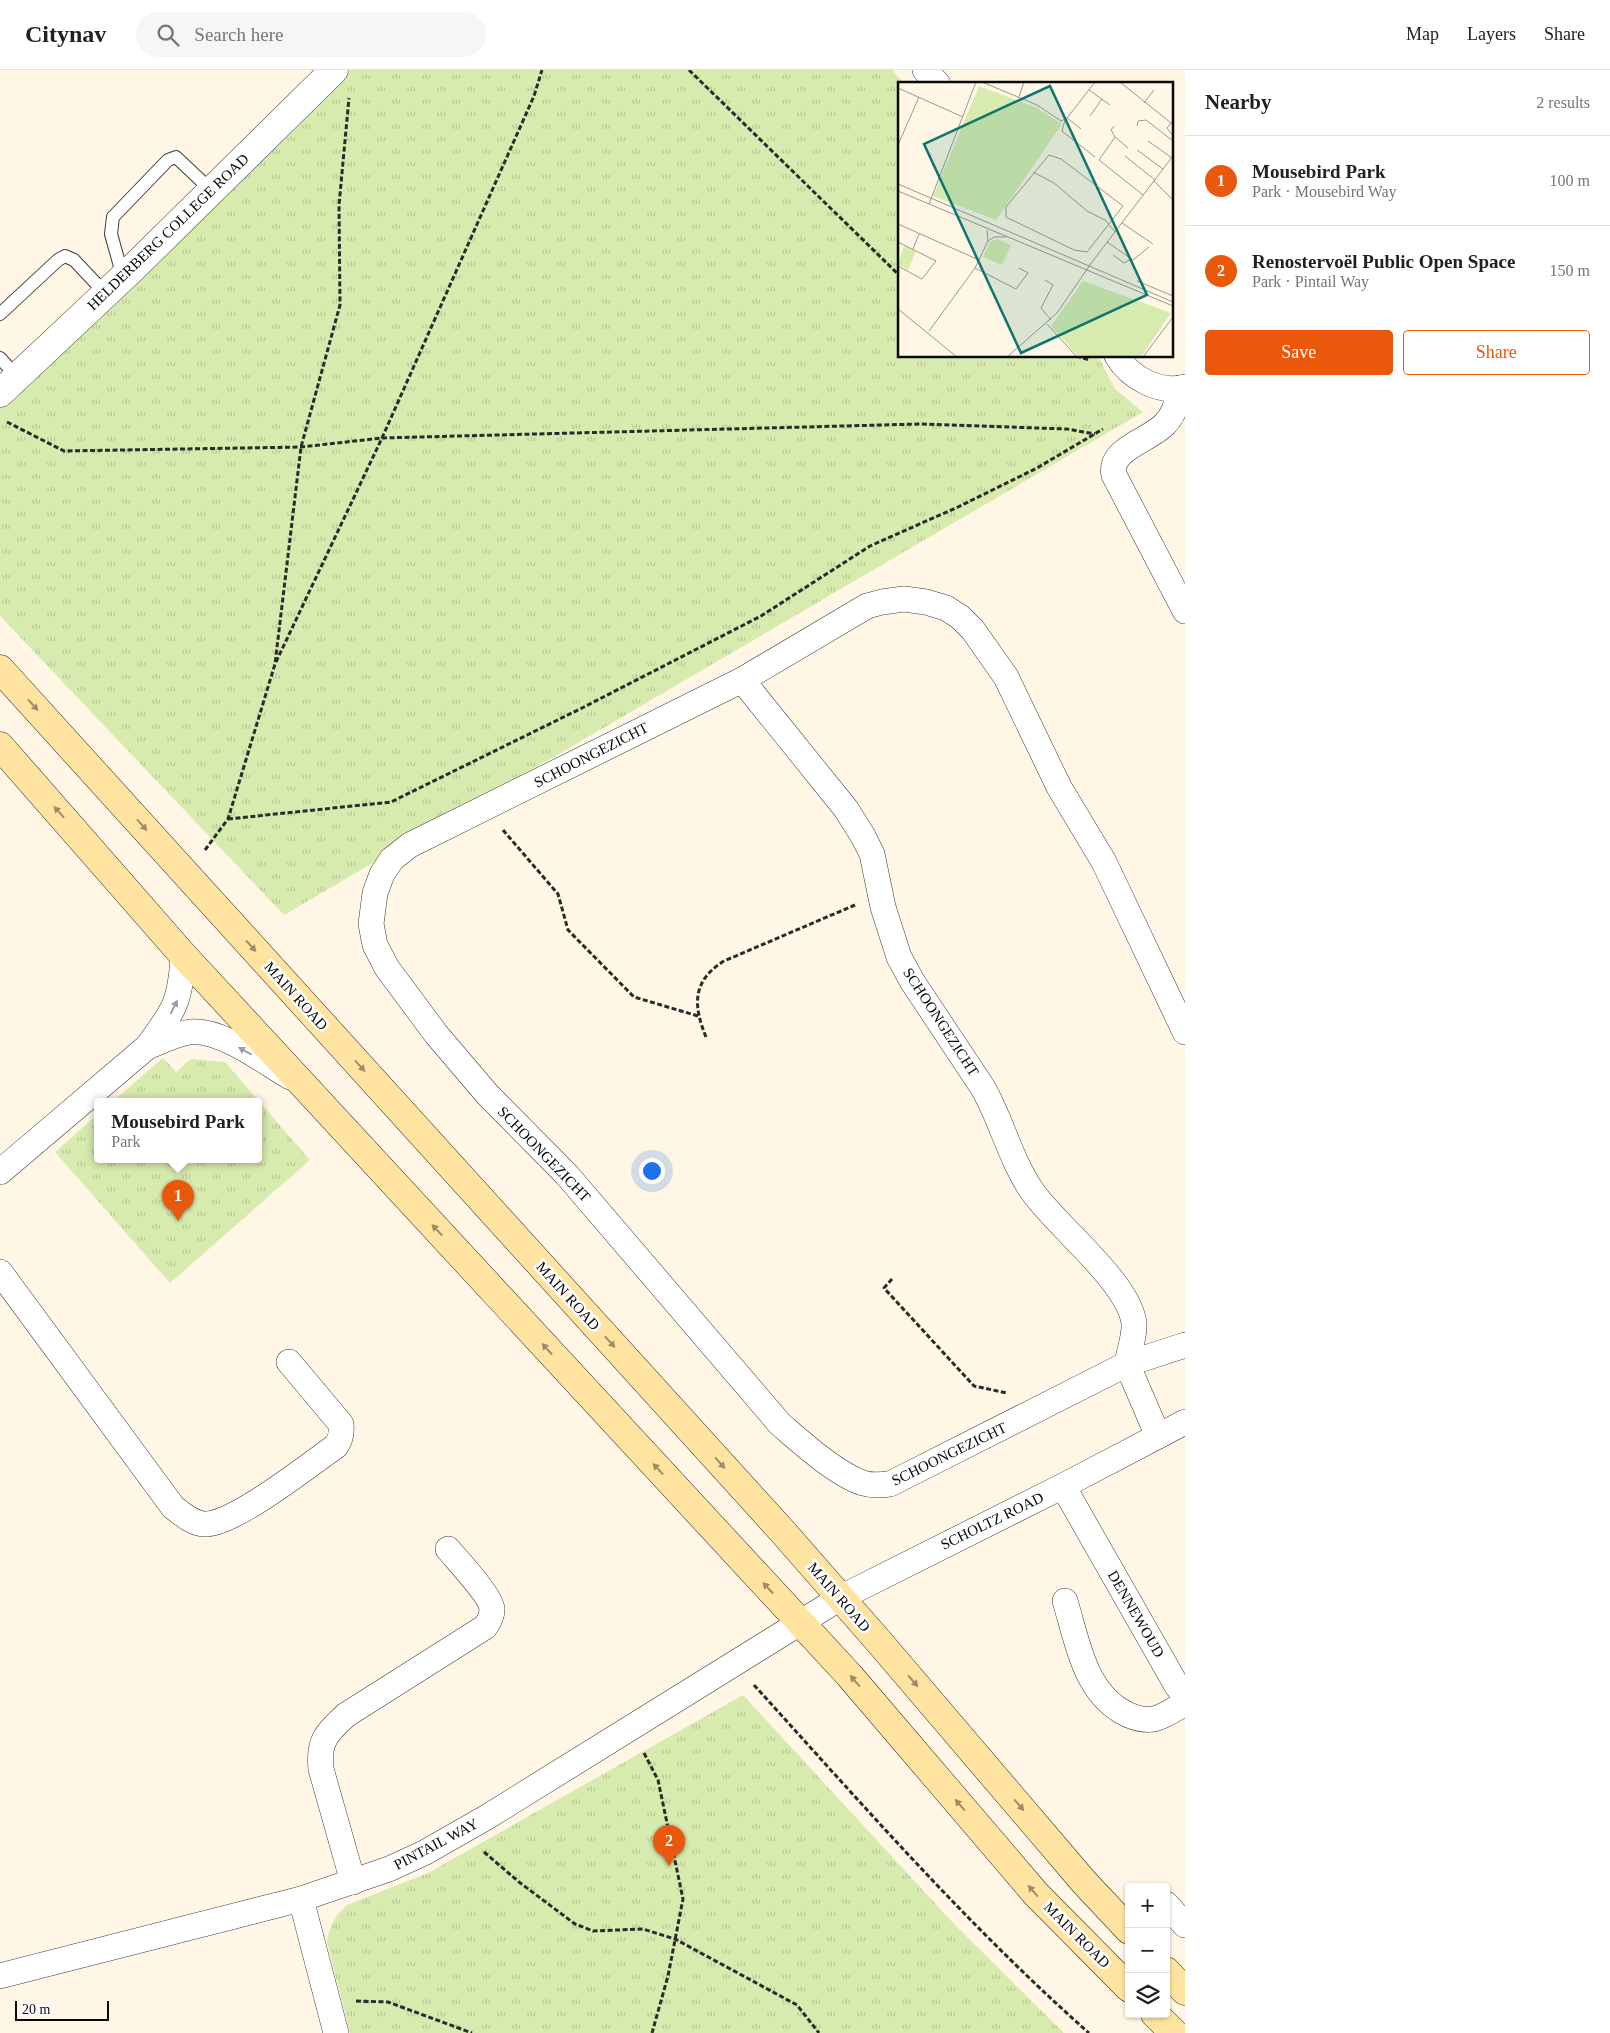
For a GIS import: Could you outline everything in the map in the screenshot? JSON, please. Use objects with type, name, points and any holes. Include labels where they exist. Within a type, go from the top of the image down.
[{"type":"main road","name":"MAIN ROAD","points":[[0,669],[840,1598],[1084,1882],[1127,1928]]},
{"type":"main road","name":"MAIN ROAD","points":[[0,746],[183,955],[849,1675],[1036,1894],[1125,1984]]},
{"type":"main road","points":[[1168,1973],[1185,1992]]},
{"type":"main road","points":[[1159,2018],[1174,2033]]},
{"type":"street","points":[[925,70],[936,82]]},
{"type":"street","name":"HELDERBERG COLLEGE ROAD","points":[[6,376],[114,286],[212,190],[342,80]]},
{"type":"street","points":[[1119,358],[1132,374],[1148,383],[1166,388],[1182,388],[1175,410],[1166,423],[1119,455],[1113,462],[1112,468],[1185,611]]},
{"type":"street","name":"SCHOONGEZICHT","points":[[1185,1032],[1104,862],[1059,787],[1006,677],[973,630],[960,617],[946,608],[926,602],[904,599],[868,606],[742,680],[410,846],[392,859],[382,874],[375,893],[370,924],[375,945],[387,968],[436,1034],[487,1094],[567,1175],[780,1424],[810,1450],[862,1483],[890,1484],[1026,1416],[1131,1374],[1185,1345]]},
{"type":"street","name":"SCHOONGEZICHT","points":[[742,680],[846,809],[872,854],[890,934],[899,956],[912,981],[993,1105],[1019,1170],[1034,1193],[1116,1284],[1128,1304],[1134,1323],[1131,1374]]},
{"type":"street","points":[[5,1159],[147,1047],[165,1023],[178,1000],[182,980],[183,955]]},
{"type":"street","points":[[147,1047],[189,1032],[210,1033],[255,1056],[302,1084]]},
{"type":"street","points":[[0,1272],[173,1507],[189,1519],[205,1524],[224,1520],[256,1501],[336,1446],[340,1440],[341,1424],[289,1362]]},
{"type":"street","points":[[1131,1374],[1158,1436]]},
{"type":"street","name":"SCHOLTZ ROAD","points":[[801,1624],[840,1598],[1063,1486],[1185,1422]]},
{"type":"street","name":"DENNEWOUD","points":[[1063,1486],[1177,1686],[1185,1696]]},
{"type":"street","points":[[353,1882],[321,1769],[320,1753],[324,1739],[331,1728],[346,1715],[485,1627],[490,1620],[492,1607],[487,1598],[448,1549]]},
{"type":"street","points":[[1064,1601],[1089,1676],[1100,1694],[1114,1707],[1130,1717],[1143,1720],[1155,1718],[1185,1703]]},
{"type":"street","name":"PINTAIL WAY","points":[[0,1976],[301,1899],[353,1882],[424,1853],[462,1832],[801,1624]]},
{"type":"street","points":[[301,1899],[336,2033]]},
{"type":"street","points":[[1170,1908],[1185,1925]]},
{"type":"lane","points":[[114,286],[111,234],[113,217],[168,160],[176,157],[212,190]]},
{"type":"lane","points":[[0,314],[58,260],[65,256],[114,286]]},
{"type":"path","points":[[187,875],[228,818],[275,664],[382,438],[534,96],[542,70]]},
{"type":"path","points":[[689,70],[898,274]]},
{"type":"path","points":[[275,664],[301,447],[340,305],[339,205],[342,80]]},
{"type":"path","points":[[0,418],[64,452],[301,447],[382,438],[920,424],[1067,429],[1095,434]]},
{"type":"path","points":[[228,818],[391,802],[573,713],[761,616],[870,546],[1037,468],[1110,424]]},
{"type":"path","points":[[484,808],[558,894],[568,930],[634,997],[698,1016]]},
{"type":"path","points":[[706,1037],[698,1016],[697,998],[702,982],[712,968],[724,960],[880,894]]},
{"type":"path","points":[[892,1279],[884,1288],[974,1386],[1014,1394],[1026,1416]]},
{"type":"path","points":[[735,1664],[904,1851],[1034,1984],[1088,2033]]},
{"type":"path","points":[[630,1728],[658,1780],[683,1900],[668,1976],[652,2033]]},
{"type":"path","points":[[462,1832],[519,1882],[574,1924],[593,1932],[643,1929],[675,1939],[797,2005],[819,2033]]},
{"type":"path","points":[[326,2000],[388,2002],[472,2033]]},
{"type":"green space","points":[[350,70],[892,70],[903,82],[898,82],[898,358],[1099,358],[1115,389],[1143,412],[284,915],[0,616],[0,395]]},
{"type":"green space","points":[[163,1058],[176,1072],[191,1059],[225,1062],[256,1098],[117,1098]]},
{"type":"green space","points":[[262,1105],[310,1160],[170,1283],[55,1152],[94,1118],[94,1163],[262,1163]]},
{"type":"green space","points":[[743,1695],[955,1925],[1064,2033],[350,2033],[327,1942],[333,1922],[347,1905],[428,1873]]},
{"type":"place","name":"Mousebird Park","points":[[178,1221]]},
{"type":"place","name":"Renostervoël Public Open Space","points":[[669,1866]]}]
